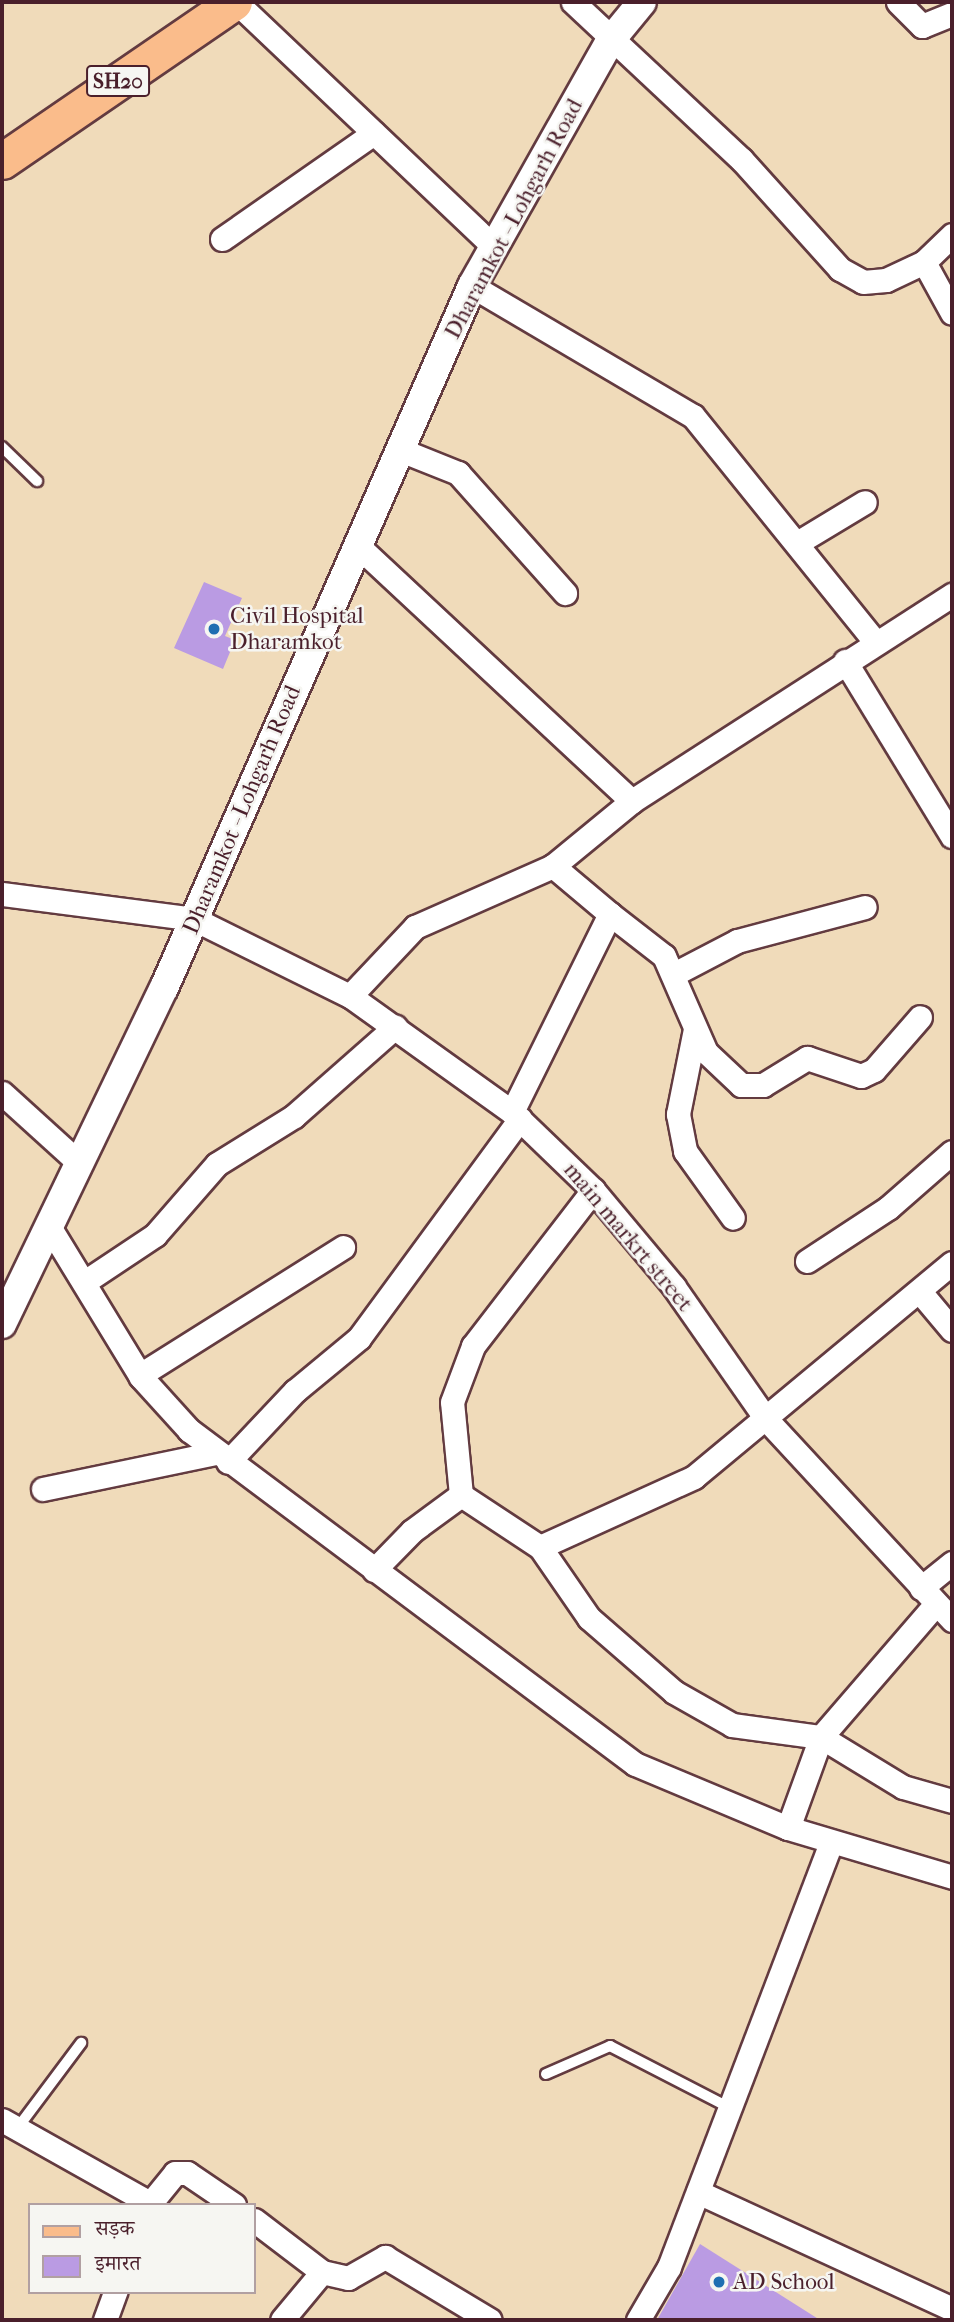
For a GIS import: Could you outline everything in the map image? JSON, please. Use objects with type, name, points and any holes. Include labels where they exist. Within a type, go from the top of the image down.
[{"type":"main road","name":"SH20","points":[[2,161],[235,2]]},
{"type":"street","points":[[235,2],[494,247]]},
{"type":"street","points":[[573,2],[610,41],[741,159],[840,269],[872,284],[924,262],[952,235]]},
{"type":"street","name":"Dharamkot - Lohgarh Road","points":[[2,1324],[50,1228],[76,1160],[194,919],[398,449],[472,286],[610,41],[642,2]]},
{"type":"street","points":[[898,2],[927,27],[952,15]]},
{"type":"street","points":[[222,239],[374,133]]},
{"type":"street","points":[[924,262],[952,313]]},
{"type":"street","points":[[472,286],[692,416],[874,640]]},
{"type":"street","points":[[398,449],[458,473],[565,593]]},
{"type":"street","points":[[797,543],[865,502]]},
{"type":"street","points":[[357,545],[632,801]]},
{"type":"street","points":[[350,996],[415,927],[553,866],[632,801],[874,640],[952,595]]},
{"type":"street","points":[[845,661],[952,836]]},
{"type":"street","points":[[553,866],[664,956],[674,974],[695,1029],[730,1077],[754,1088],[807,1058],[818,1057],[846,1074],[874,1070],[920,1017]]},
{"type":"street","name":"main markrt street","points":[[2,894],[194,919],[350,996],[516,1115],[593,1189],[674,1287],[766,1419],[936,1604]]},
{"type":"street","points":[[674,974],[737,942],[865,907]]},
{"type":"street","points":[[43,1489],[222,1457],[366,1329],[516,1115],[610,914]]},
{"type":"street","points":[[86,1281],[155,1235],[217,1164],[294,1116],[395,1027]]},
{"type":"street","points":[[695,1029],[678,1114],[685,1152],[733,1219]]},
{"type":"street","points":[[2,1093],[76,1160]]},
{"type":"street","points":[[807,1261],[888,1208],[952,1152]]},
{"type":"street","points":[[461,1496],[453,1402],[473,1346],[593,1189]]},
{"type":"street","points":[[50,1228],[86,1281],[140,1375],[160,1403],[222,1457],[635,1764],[788,1828],[952,1877]]},
{"type":"street","points":[[140,1375],[343,1247]]},
{"type":"street","points":[[540,1547],[694,1477],[921,1293],[952,1263]]},
{"type":"street","points":[[921,1293],[952,1330]]},
{"type":"street","points":[[461,1496],[540,1547],[589,1618],[674,1692],[732,1725],[821,1737],[904,1787],[952,1801]]},
{"type":"street","points":[[374,1570],[412,1531],[461,1496]]},
{"type":"street","points":[[788,1828],[821,1737],[936,1604],[952,1563]]},
{"type":"street","points":[[638,2320],[669,2267],[831,1842]]},
{"type":"street","points":[[9,2125],[147,2203]]},
{"type":"street","points":[[150,2203],[175,2173],[187,2173],[231,2203]]},
{"type":"street","points":[[698,2192],[952,2309]]},
{"type":"street","points":[[256,2222],[322,2272],[348,2278],[385,2257],[490,2320]]},
{"type":"street","points":[[282,2320],[322,2272]]},
{"type":"street","points":[[104,2320],[114,2294]]},
{"type":"lane","points":[[2,447],[37,481]]},
{"type":"lane","points":[[9,2125],[81,2043]]},
{"type":"lane","points":[[546,2074],[610,2046],[730,2108]]},
{"type":"building","points":[[204,582],[242,598],[225,636],[235,640],[223,669],[174,648]]},
{"type":"building","name":"AD School","points":[[700,2244],[820,2320],[657,2320]]},
{"type":"place","name":"Civil Hospital Dharamkot","points":[[214,629]]},
{"type":"place","name":"AD School","points":[[719,2282]]}]
